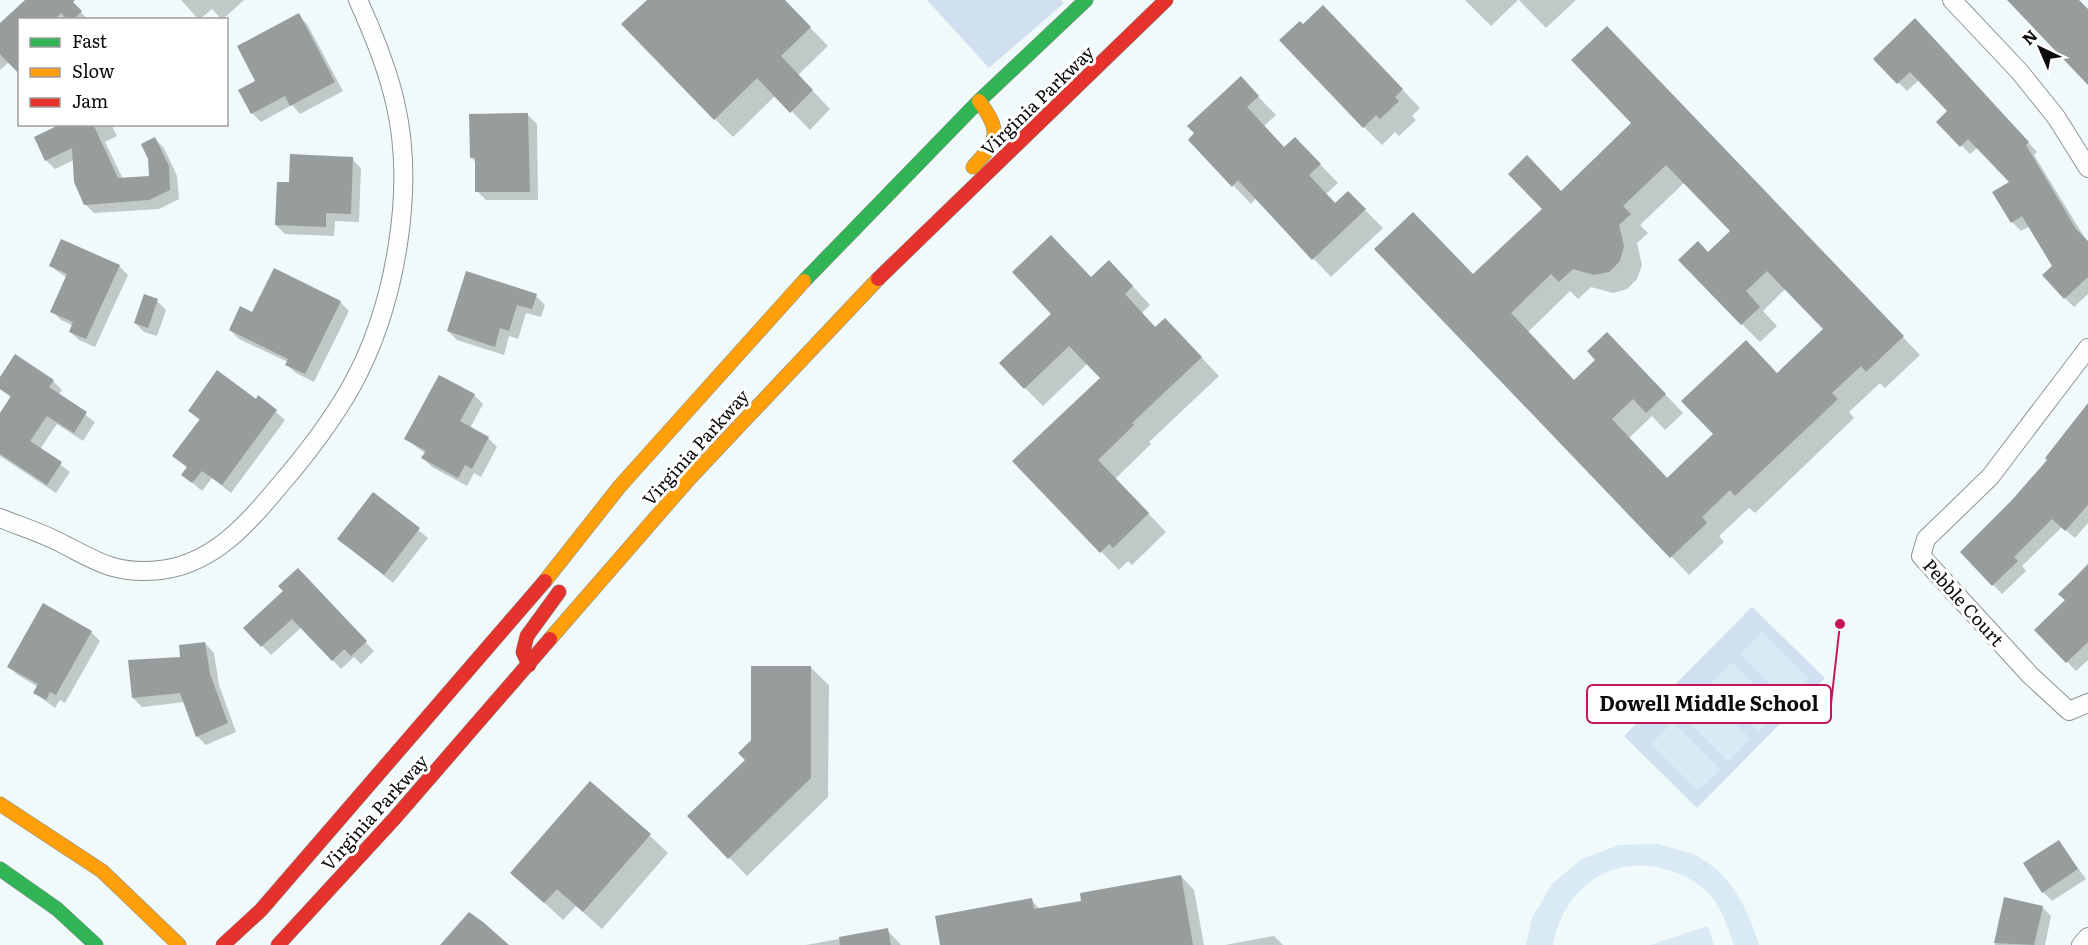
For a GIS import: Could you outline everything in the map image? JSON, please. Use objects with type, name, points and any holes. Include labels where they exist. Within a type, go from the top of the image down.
[{"type":"main road","name":"Virginia Parkway","points":[[223,945],[261,910],[506,629],[620,486],[812,272],[979,101],[1086,0]]},
{"type":"main road","name":"Virginia Parkway","points":[[278,945],[529,665],[698,469],[858,299],[1166,0]]},
{"type":"main road","points":[[918,241],[928,214],[993,145],[997,130],[993,118],[979,101]]},
{"type":"main road","points":[[620,486],[620,511]]},
{"type":"main road","points":[[529,665],[523,652],[527,636],[569,578]]},
{"type":"main road","points":[[0,804],[102,872],[179,945]]},
{"type":"main road","points":[[0,869],[57,909],[96,945]]},
{"type":"street","points":[[0,518],[57,541],[102,566],[127,571],[162,570],[194,561],[228,541],[253,518],[303,458],[351,387],[380,323],[398,251],[403,176],[395,104],[375,37],[358,0]]},
{"type":"street","points":[[1953,0],[2019,71],[2056,117],[2088,168]]},
{"type":"street","name":"Pebble Court","points":[[2088,348],[1990,477],[1926,539],[1921,556],[2037,682],[2069,711],[2088,703]]},
{"type":"street","points":[[2081,945],[2088,937]]},
{"type":"shaded area","points":[[927,0],[1061,0],[1064,3],[989,68]]},
{"type":"shaded area","points":[[1752,607],[1825,678],[1697,808],[1624,736]]},
{"type":"shaded area","points":[[1762,632],[1809,679],[1787,701],[1740,654]]},
{"type":"shaded area","points":[[1732,662],[1780,709],[1758,731],[1710,684]]},
{"type":"shaded area","points":[[1702,691],[1750,739],[1728,761],[1680,713]]},
{"type":"shaded area","points":[[1673,722],[1720,769],[1698,791],[1651,744]]},
{"type":"shaded area","points":[[1658,844],[1695,855],[1719,872],[1743,905],[1759,945],[1734,945],[1714,901],[1702,887],[1692,880],[1650,866],[1630,866],[1611,870],[1594,879],[1580,891],[1568,906],[1559,924],[1553,945],[1526,945],[1532,918],[1552,884],[1582,859],[1619,845]]},
{"type":"shaded area","points":[[1708,926],[1714,945],[1650,945]]},
{"type":"building","points":[[25,0],[75,0],[73,2],[82,11],[75,18],[66,18],[61,13],[56,18],[18,18],[18,73],[0,54],[0,23]]},
{"type":"building","points":[[647,0],[785,0],[811,27],[781,56],[813,90],[790,113],[757,78],[714,120],[621,24]]},
{"type":"building","points":[[2007,0],[2079,0],[2088,9],[2088,85]]},
{"type":"building","points":[[1323,5],[1403,89],[1395,97],[1399,101],[1380,119],[1376,115],[1363,128],[1279,40],[1300,21],[1303,24]]},
{"type":"building","points":[[299,13],[335,82],[290,106],[285,96],[251,114],[238,90],[255,81],[237,46]]},
{"type":"building","points":[[1915,18],[2029,142],[2026,145],[2076,229],[2088,241],[2088,277],[2064,299],[2042,275],[2052,266],[2022,216],[2011,223],[1992,192],[2009,182],[1968,139],[1960,147],[1936,122],[1947,111],[1910,72],[1897,84],[1873,59]]},
{"type":"building","points":[[1607,26],[1904,336],[1866,372],[1861,366],[1832,393],[1838,399],[1735,496],[1730,490],[1702,517],[1707,523],[1670,558],[1374,249],[1413,212],[1473,274],[1542,209],[1508,174],[1527,155],[1561,191],[1631,123],[1571,60]],"holes":[[[1666,165],[1730,231],[1708,252],[1698,241],[1678,260],[1741,325],[1760,307],[1746,291],[1767,271],[1823,329],[1777,373],[1746,340],[1681,401],[1713,434],[1667,478],[1612,419],[1633,399],[1646,413],[1666,394],[1607,332],[1587,351],[1595,360],[1574,380],[1511,313],[1551,274],[1559,282],[1573,269],[1594,275],[1609,272],[1620,261],[1624,246],[1619,225],[1631,214],[1623,206]]]},
{"type":"building","points":[[1241,76],[1259,96],[1247,107],[1284,147],[1295,137],[1321,164],[1309,175],[1335,203],[1348,191],[1366,209],[1312,260],[1238,180],[1232,187],[1188,140],[1194,133],[1187,126]]},
{"type":"building","points":[[528,113],[530,192],[475,192],[475,158],[470,158],[469,114]]},
{"type":"building","points":[[57,126],[94,126],[118,178],[149,176],[148,159],[141,144],[155,137],[169,166],[170,190],[149,200],[84,205],[74,182],[72,148],[45,161],[34,137]]},
{"type":"building","points":[[290,154],[353,157],[351,214],[326,213],[326,227],[275,225],[277,182],[289,182]]},
{"type":"building","points":[[1051,235],[1091,277],[1109,260],[1133,286],[1125,294],[1155,327],[1165,318],[1202,357],[1132,423],[1134,425],[1098,460],[1149,513],[1113,548],[1109,544],[1100,553],[1012,461],[1100,378],[1069,346],[1024,389],[999,363],[1051,314],[1012,272]]},
{"type":"building","points":[[61,239],[120,265],[86,339],[69,332],[73,322],[50,312],[67,274],[49,266]]},
{"type":"building","points":[[274,268],[341,301],[305,374],[285,365],[288,359],[229,330],[240,306],[252,312]]},
{"type":"building","points":[[466,271],[537,294],[532,309],[517,305],[509,331],[500,328],[495,347],[447,331]]},
{"type":"building","points":[[144,294],[158,299],[148,328],[134,323]]},
{"type":"building","points":[[15,354],[54,380],[49,387],[87,412],[74,433],[47,416],[30,441],[62,462],[47,485],[0,454],[0,413],[11,396],[0,389],[0,377]]},
{"type":"building","points":[[217,370],[256,399],[258,395],[277,410],[222,485],[202,471],[192,483],[181,475],[187,467],[172,456],[200,419],[188,411]]},
{"type":"building","points":[[439,375],[475,394],[460,421],[489,437],[472,469],[465,465],[458,478],[421,458],[426,451],[404,439]]},
{"type":"building","points":[[2088,403],[2088,505],[2065,531],[2052,519],[2014,557],[2018,561],[1992,586],[1960,552],[2012,500],[2047,460],[2045,458]]},
{"type":"building","points":[[373,492],[420,528],[384,575],[337,539]]},
{"type":"building","points":[[2088,565],[2088,642],[2066,663],[2034,630],[2065,600],[2058,594]]},
{"type":"building","points":[[298,568],[367,641],[351,656],[344,649],[332,661],[292,619],[261,647],[243,628],[283,591],[278,586]]},
{"type":"building","points":[[43,603],[92,631],[56,695],[50,692],[46,700],[33,693],[38,684],[7,667]]},
{"type":"building","points":[[205,642],[210,674],[228,723],[196,737],[180,693],[132,698],[128,660],[180,657],[179,645]]},
{"type":"building","points":[[751,666],[811,666],[811,778],[728,859],[687,816],[745,760],[738,753],[751,740]]},
{"type":"building","points":[[590,781],[651,834],[583,912],[557,889],[544,903],[510,873]]},
{"type":"building","points":[[2059,840],[2078,869],[2042,893],[2023,863]]},
{"type":"building","points":[[1181,875],[1193,945],[940,945],[935,916],[1032,898],[1034,909],[1081,901],[1080,893]]},
{"type":"building","points":[[2004,897],[2043,906],[2034,945],[1994,943]]},
{"type":"building","points":[[469,912],[483,922],[509,945],[440,945]]},
{"type":"building","points":[[888,928],[891,945],[840,945],[839,937]]},
{"type":"traffic: fast","points":[[804,281],[979,101],[1086,0]]},
{"type":"traffic: fast","points":[[0,869],[57,909],[96,945]]},
{"type":"traffic: slow","points":[[973,167],[988,150],[994,136],[994,128],[979,101]]},
{"type":"traffic: slow","points":[[550,639],[690,478],[878,279]]},
{"type":"traffic: slow","points":[[545,581],[620,486],[804,281]]},
{"type":"traffic: slow","points":[[0,804],[102,871],[179,945]]},
{"type":"traffic: jam","points":[[878,279],[1166,0]]},
{"type":"traffic: jam","points":[[223,945],[261,910],[545,581]]},
{"type":"traffic: jam","points":[[529,665],[523,652],[527,636],[559,592]]},
{"type":"traffic: jam","points":[[278,945],[394,819],[550,639]]},
{"type":"place","name":"Dowell Middle School","points":[[1840,624]]}]
